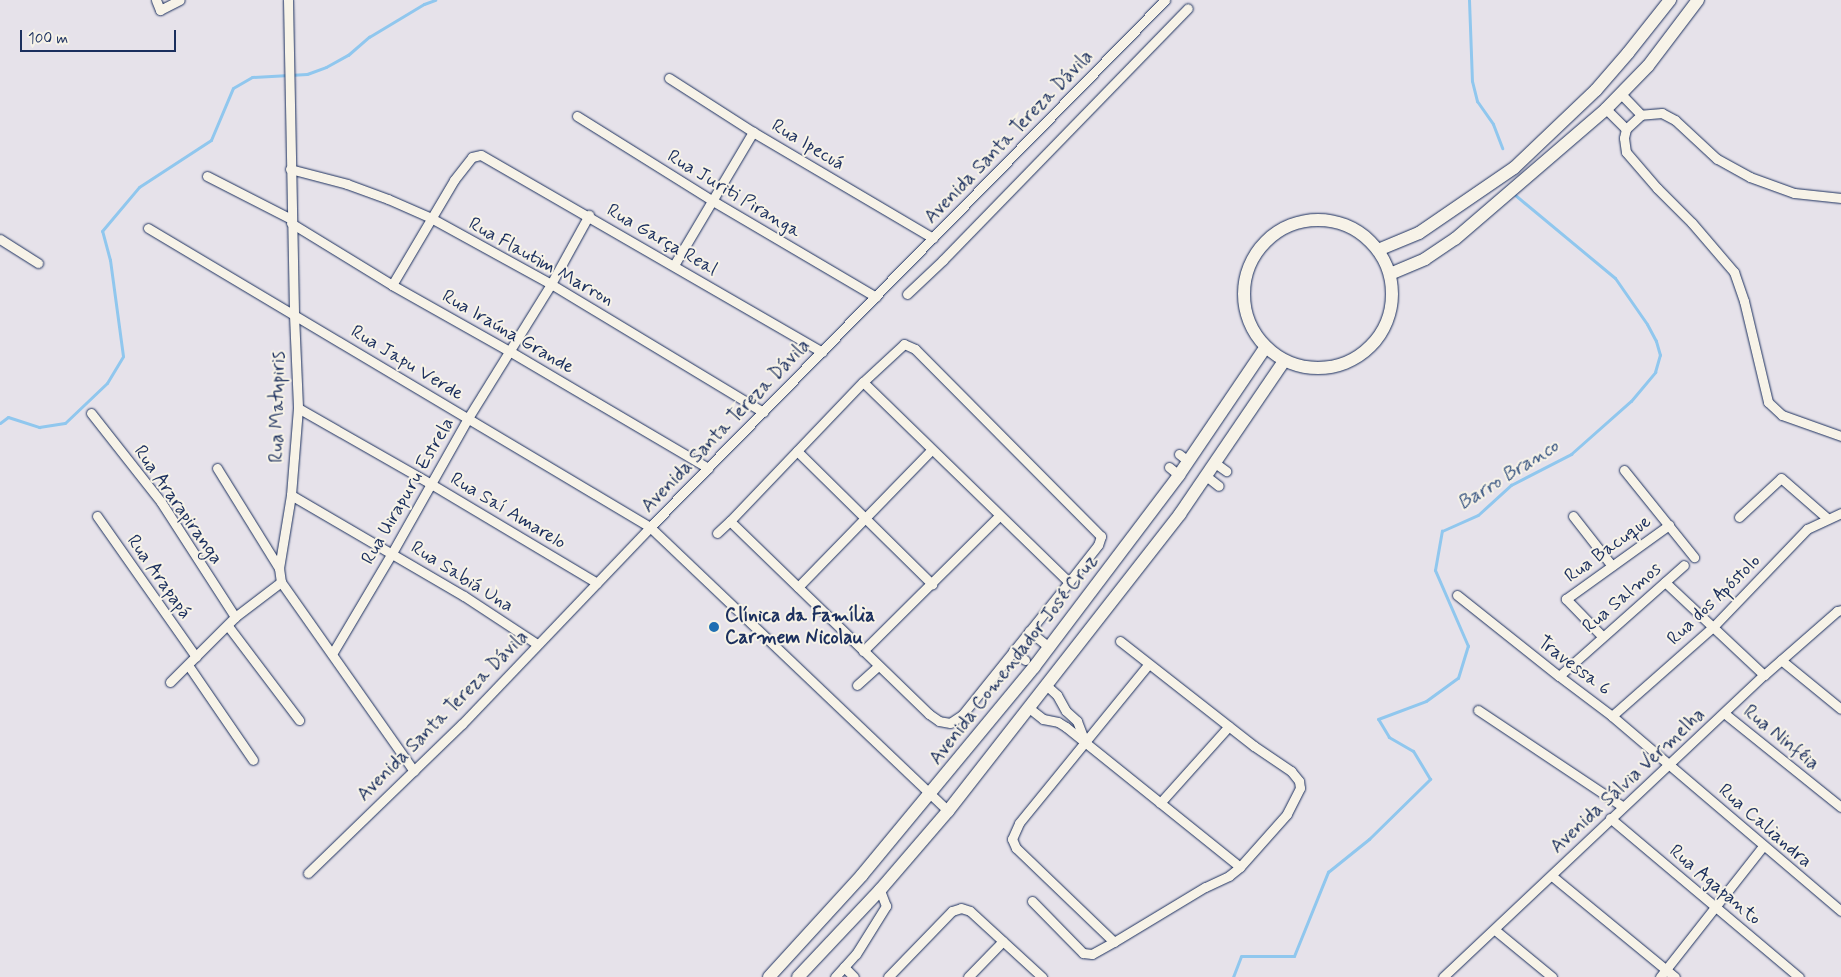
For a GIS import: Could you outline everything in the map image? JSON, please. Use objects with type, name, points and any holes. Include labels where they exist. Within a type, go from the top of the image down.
[{"type":"street","points":[[156,0],[160,10],[180,0]]},
{"type":"street","name":"Rua Matupiris","points":[[288,0],[291,221],[298,408],[291,495],[279,568],[281,582],[414,771]]},
{"type":"street","name":"Avenida Santa Tereza Dávila","points":[[308,873],[414,771],[1165,0]]},
{"type":"street","points":[[1378,250],[1419,233],[1514,168],[1596,90],[1670,0]]},
{"type":"street","points":[[1390,274],[1425,259],[1456,239],[1606,110],[1669,39],[1698,0]]},
{"type":"street","points":[[907,294],[943,260],[1188,8]]},
{"type":"street","points":[[1652,23],[1660,22],[1668,28],[1669,39]]},
{"type":"street","name":"Rua Ipecuá","points":[[669,78],[753,132],[933,238]]},
{"type":"street","points":[[1621,94],[1641,115]]},
{"type":"street","points":[[1606,110],[1626,129],[1626,152],[1698,229],[1734,272],[1744,301],[1768,402],[1782,415],[1841,436]]},
{"type":"street","points":[[1626,129],[1641,115],[1662,113],[1675,120],[1716,159],[1750,177],[1794,193],[1841,198]]},
{"type":"street","name":"Rua Juriti Piranga","points":[[577,116],[714,201],[876,297]]},
{"type":"street","points":[[674,265],[714,201],[753,132]]},
{"type":"street","name":"Rua Garça Real","points":[[431,218],[454,180],[472,157],[481,154],[822,352]]},
{"type":"street","name":"Rua Flautim Marron","points":[[290,169],[347,184],[431,218],[551,284],[763,412]]},
{"type":"street","name":"Rua Iraúna Grande","points":[[207,176],[291,221],[392,285],[511,352],[708,468]]},
{"type":"street","name":"Rua Uirapuru Estrela","points":[[332,654],[432,484],[468,418],[511,352],[551,284],[589,215]]},
{"type":"street","points":[[392,285],[431,218]]},
{"type":"street","points":[[1332,220],[1354,228],[1378,250],[1390,274],[1392,296],[1389,317],[1379,336],[1365,352],[1346,363],[1326,368],[1304,368],[1284,361],[1265,348],[1247,320],[1244,286],[1254,255],[1269,238],[1299,222],[1332,220]]},
{"type":"street","name":"Rua Japu Verde","points":[[148,228],[650,527],[948,811]]},
{"type":"street","points":[[0,239],[38,263]]},
{"type":"street","points":[[717,533],[863,382],[904,344],[915,349],[1098,531],[1101,540],[962,715],[950,723],[943,723],[935,719],[878,666],[730,521]]},
{"type":"street","name":"Avenida Comendador José Cruz","points":[[769,977],[795,950],[930,794],[1049,647],[1174,471],[1265,348]]},
{"type":"street","points":[[798,977],[880,890],[948,811],[1180,514],[1284,361]]},
{"type":"street","points":[[863,382],[1069,582]]},
{"type":"street","name":"Rua Saí Amarelo","points":[[298,408],[432,484],[596,584]]},
{"type":"street","name":"Rua Ararapiranga","points":[[91,413],[161,502],[235,617]]},
{"type":"street","points":[[798,586],[931,450]]},
{"type":"street","points":[[797,451],[932,584]]},
{"type":"street","points":[[1215,463],[1226,471]]},
{"type":"street","points":[[218,468],[279,568]]},
{"type":"street","points":[[1624,470],[1694,557]]},
{"type":"street","points":[[1206,476],[1219,486]]},
{"type":"street","points":[[1739,517],[1781,478],[1828,519]]},
{"type":"street","name":"Rua Sabiá Una","points":[[291,495],[464,596],[538,644]]},
{"type":"street","name":"Rua dos Apóstolo","points":[[1612,716],[1713,627],[1807,529],[1841,513]]},
{"type":"street","name":"Rua Arapapá","points":[[97,516],[196,657]]},
{"type":"street","points":[[863,651],[999,516]]},
{"type":"street","points":[[1574,516],[1612,566]]},
{"type":"street","name":"Rua Bacuque","points":[[1602,636],[1566,599],[1669,525]]},
{"type":"street","name":"Rua Salmos","points":[[1559,676],[1684,565]]},
{"type":"street","points":[[170,682],[235,617],[281,582]]},
{"type":"street","points":[[1665,582],[1764,675]]},
{"type":"street","name":"Travessa 6","points":[[1457,595],[1612,716],[1669,765]]},
{"type":"street","name":"Avenida Sálvia Vermelha","points":[[1443,977],[1552,876],[1622,806],[1669,765],[1764,675],[1839,610]]},
{"type":"street","points":[[228,626],[299,720]]},
{"type":"street","points":[[1029,631],[1049,647]]},
{"type":"street","points":[[1032,901],[1077,948],[1087,955],[1099,951],[1205,887],[1228,876],[1240,867],[1287,814],[1298,795],[1299,781],[1291,771],[1254,746],[1148,665],[1120,641]]},
{"type":"street","points":[[1013,651],[1025,660]]},
{"type":"street","points":[[1781,660],[1841,709]]},
{"type":"street","points":[[188,665],[253,760]]},
{"type":"street","points":[[1114,942],[1016,848],[1012,839],[1020,823],[1148,665]]},
{"type":"street","points":[[857,685],[878,666]]},
{"type":"street","points":[[1046,686],[1057,695],[1066,711],[1077,722],[1085,742]]},
{"type":"street","points":[[1029,708],[1043,719],[1061,724],[1085,742],[1240,867]]},
{"type":"street","points":[[1478,710],[1622,806]]},
{"type":"street","name":"Rua Ninféia","points":[[1724,713],[1841,808]]},
{"type":"street","points":[[1160,803],[1229,726]]},
{"type":"street","name":"Rua Caliandra","points":[[1669,765],[1841,911]]},
{"type":"street","name":"Rua Agapanto","points":[[1610,818],[1799,977]]},
{"type":"street","points":[[1663,973],[1763,846]]},
{"type":"street","points":[[1552,876],[1663,973],[1675,977]]},
{"type":"street","points":[[835,977],[856,954],[886,906],[880,890]]},
{"type":"street","points":[[888,977],[952,912],[961,908],[970,911],[1042,977]]},
{"type":"street","points":[[1495,930],[1552,977]]},
{"type":"street","points":[[968,977],[1003,941]]},
{"type":"street","points":[[844,967],[854,977]]},
{"type":"waterway","points":[[0,423],[8,417],[39,427],[65,423],[107,383],[123,356],[110,260],[102,231],[139,187],[211,140],[233,88],[252,77],[307,74],[326,67],[348,55],[369,37],[424,4],[435,0]]},
{"type":"waterway","name":"Barro Branco","points":[[1469,0],[1472,81],[1477,101],[1493,124],[1502,148]]},
{"type":"waterway","name":"Barro Branco","points":[[1233,977],[1241,956],[1294,956],[1328,872],[1369,839],[1430,779],[1413,751],[1389,737],[1378,719],[1426,701],[1458,678],[1468,646],[1435,570],[1442,531],[1478,515],[1511,485],[1571,454],[1631,401],[1655,372],[1660,355],[1656,341],[1647,324],[1615,278],[1515,195]]},
{"type":"place","name":"Clínica da Família Carmem Nicolau","points":[[714,627]]}]
